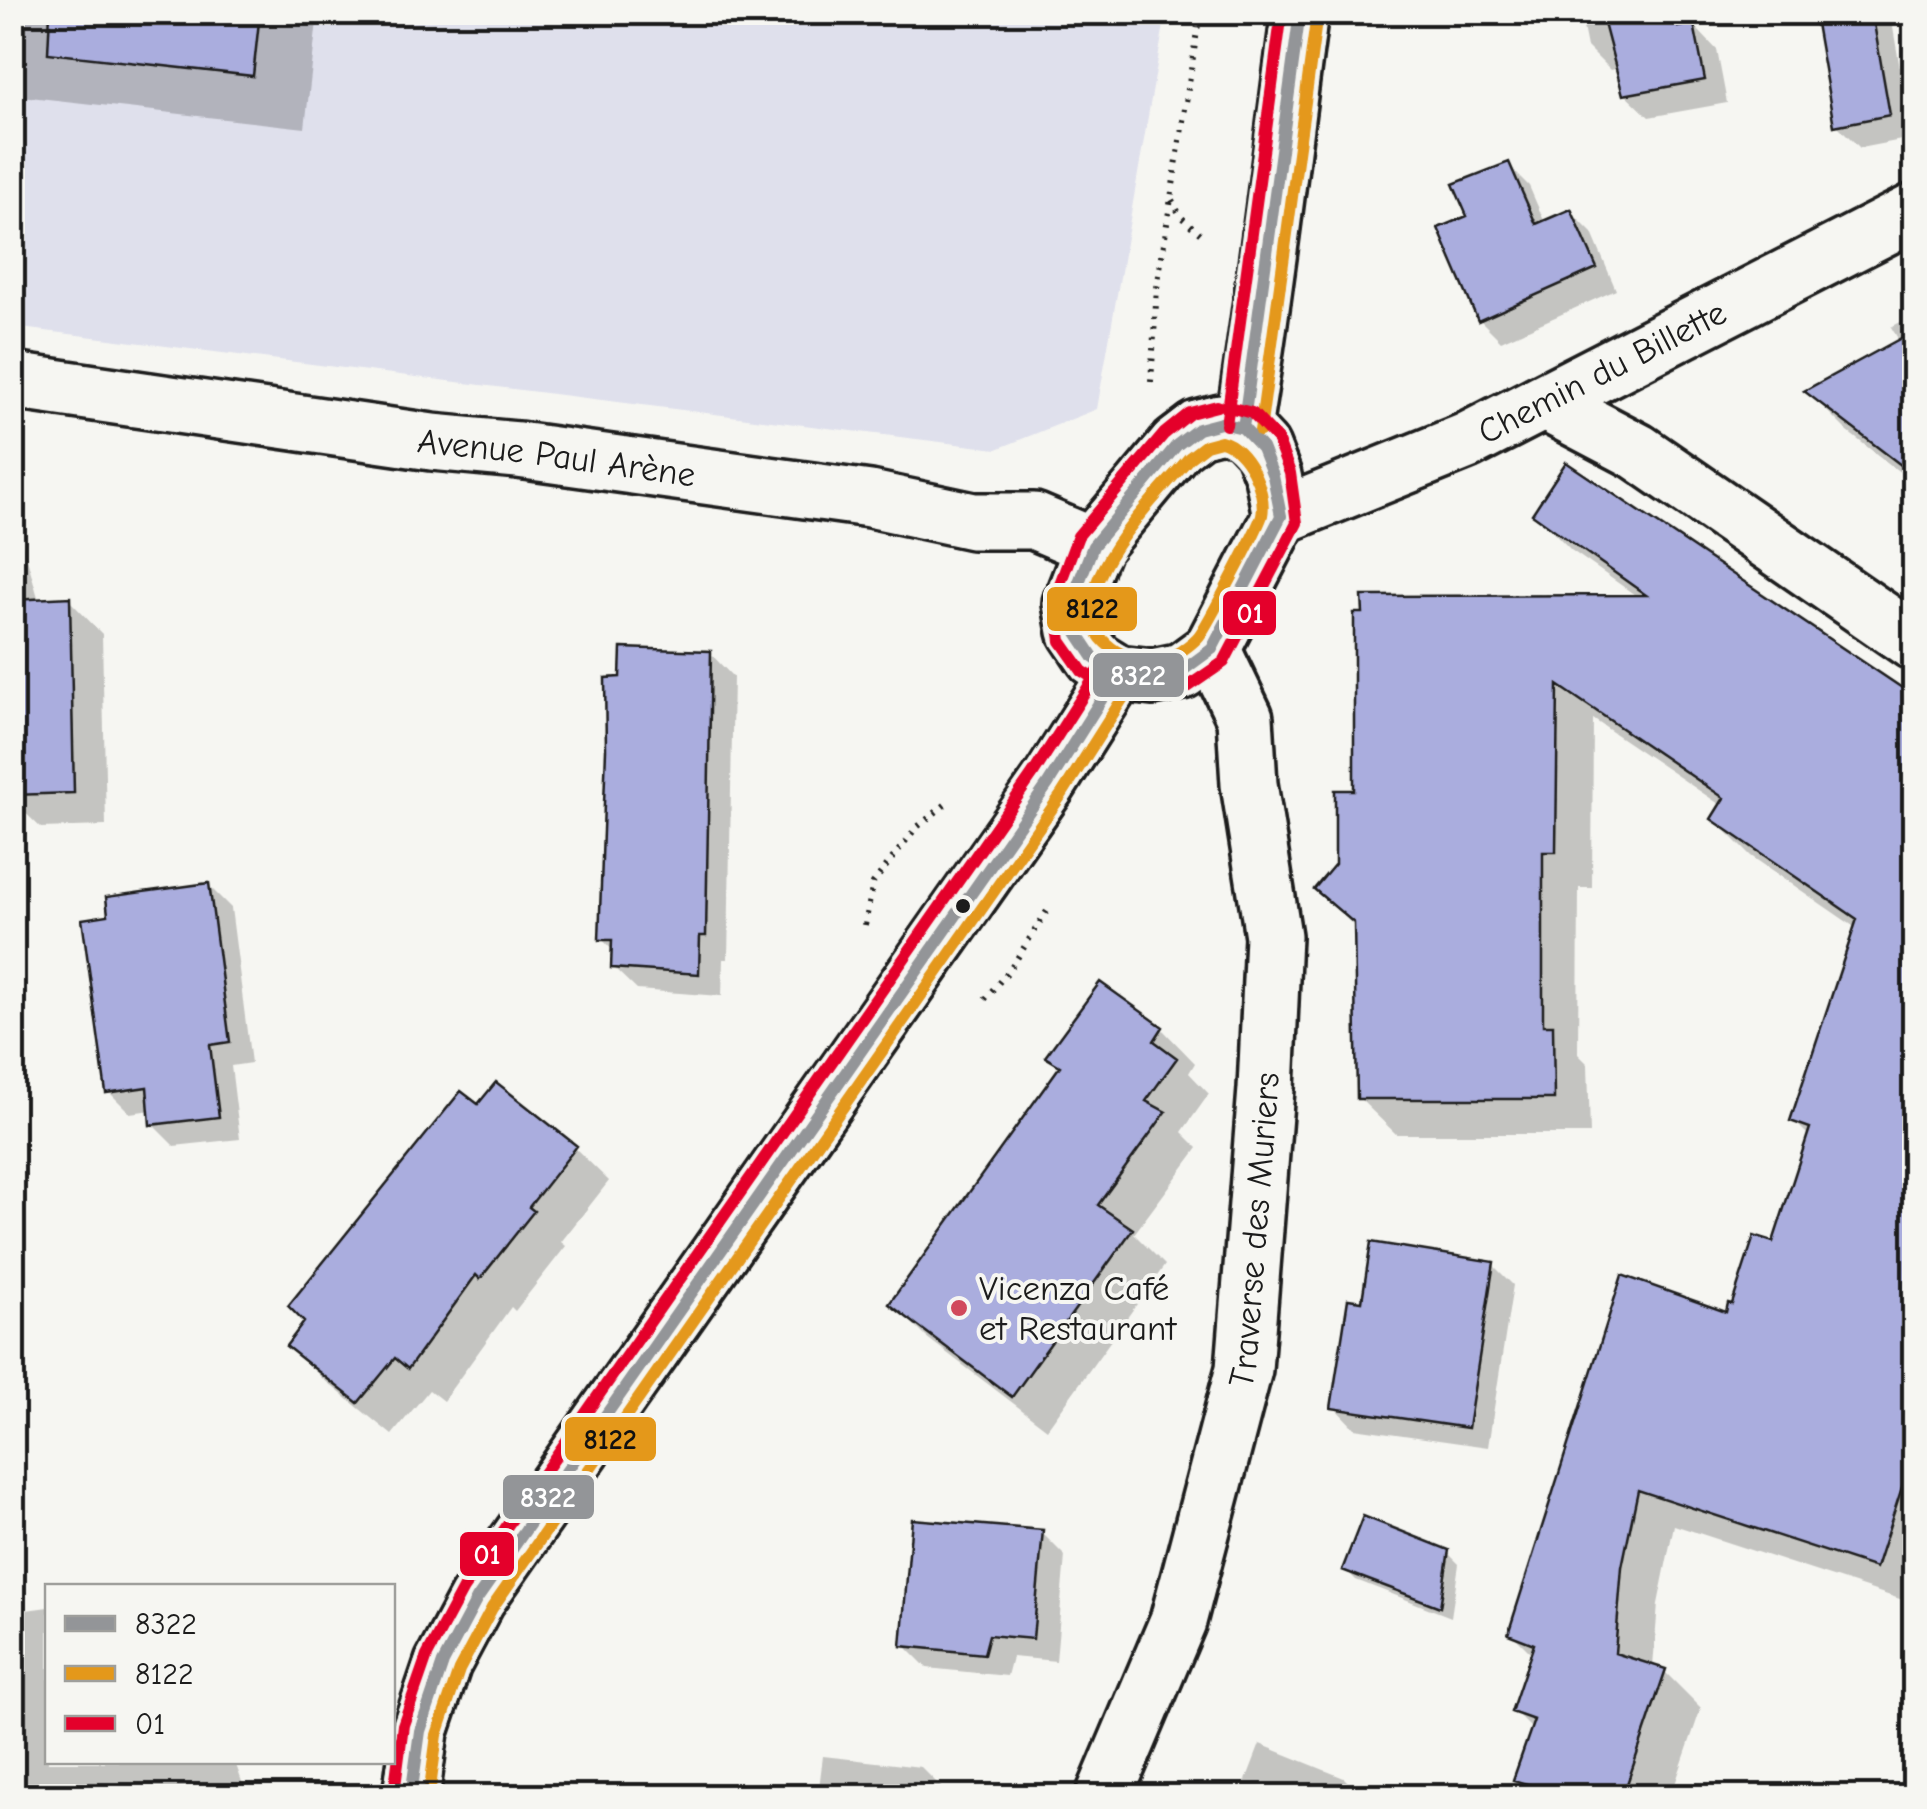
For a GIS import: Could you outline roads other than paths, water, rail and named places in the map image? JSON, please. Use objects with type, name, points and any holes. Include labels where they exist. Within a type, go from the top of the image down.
[{"type":"street","points":[[1244,428],[1265,296],[1268,244],[1300,12]]},
{"type":"street","name":"Chemin du Billette","points":[[1281,516],[1467,441],[1914,212]]},
{"type":"street","name":"Avenue Paul Arène","points":[[12,381],[432,442],[518,450],[870,499],[973,522],[1034,522],[1094,546]]},
{"type":"street","points":[[1544,402],[1637,451],[1914,642]]},
{"type":"street","points":[[1220,424],[1244,428],[1262,448],[1273,476],[1281,516],[1212,649],[1182,671],[1153,678],[1118,673],[1094,658],[1076,631],[1072,603],[1094,546],[1176,445],[1198,428],[1220,424]]},
{"type":"street","name":"Traverse des Muriers","points":[[1104,1796],[1178,1620],[1244,1369],[1266,1089],[1273,936],[1249,784],[1245,718],[1212,649]]},
{"type":"street","points":[[411,1796],[420,1731],[443,1664],[477,1599],[1048,784],[1118,673]]},
{"type":"place","name":"Vicenza Café et Restaurant","points":[[959,1308]]}]
